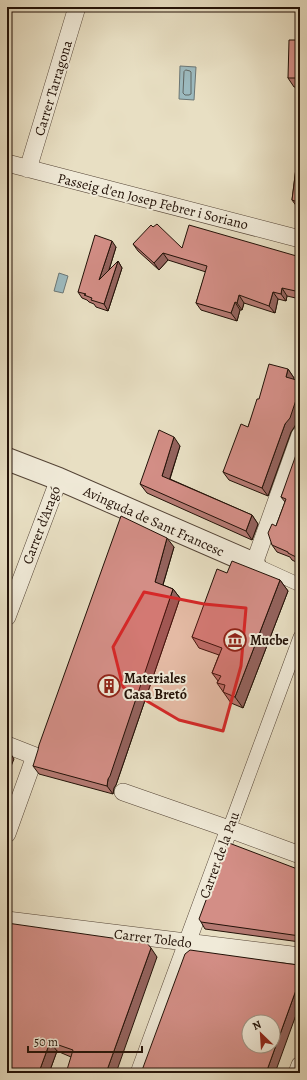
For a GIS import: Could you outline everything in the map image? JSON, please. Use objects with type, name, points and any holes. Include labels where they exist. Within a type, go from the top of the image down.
[{"type":"street","name":"Carrer Tarragona","points":[[28,169],[77,7]]},
{"type":"street","name":"Passeig d'en Josep Febrer i Soriano","points":[[7,163],[300,239]]},
{"type":"street","points":[[254,564],[300,435]]},
{"type":"street","name":"Avinguda de Sant Francesc","points":[[7,459],[59,479],[300,584]]},
{"type":"street","name":"Carrer d'Aragó","points":[[7,617],[59,479]]},
{"type":"street","name":"Carrer de la Pau","points":[[139,1073],[300,637]]},
{"type":"street","points":[[7,745],[35,756],[7,834]]},
{"type":"street","points":[[123,792],[300,855]]},
{"type":"street","name":"Carrer Toledo","points":[[7,920],[300,956]]},
{"type":"street","points":[[297,1073],[300,1065]]},
{"type":"highlighted area","points":[[144,592],[204,604],[246,608],[241,666],[223,731],[179,720],[123,687],[113,647]]},
{"type":"water","points":[[180,66],[196,67],[194,100],[179,99]]},
{"type":"water","points":[[59,273],[68,276],[63,293],[54,291]]},
{"type":"building","points":[[289,40],[300,40],[300,78],[288,78]]},
{"type":"building","points":[[300,136],[300,203],[292,200]]},
{"type":"building","points":[[157,224],[182,248],[189,225],[300,257],[300,292],[282,288],[281,294],[273,292],[269,306],[239,295],[237,303],[235,302],[231,313],[196,303],[207,266],[163,253],[154,263],[133,244],[151,225],[153,227]]},
{"type":"building","points":[[95,235],[112,241],[99,280],[118,261],[104,304],[91,300],[92,298],[84,295],[86,294],[78,292]]},
{"type":"building","points":[[269,364],[288,369],[286,377],[300,381],[300,388],[290,418],[285,424],[262,488],[223,472],[241,424],[248,427],[257,399],[259,399]]},
{"type":"building","points":[[159,430],[174,437],[162,476],[252,515],[246,531],[140,484]]},
{"type":"building","points":[[297,452],[300,453],[300,559],[272,545],[268,533],[272,524],[276,526],[286,499],[281,497]]},
{"type":"building","name":"Materiales Casa Bretó","points":[[121,516],[167,538],[155,582],[173,589],[108,779],[107,786],[33,766],[39,745]]},
{"type":"building","name":"Mucbe","points":[[232,561],[280,580],[235,697],[223,692],[225,685],[217,683],[221,676],[212,673],[222,648],[192,637],[217,569],[227,573]]},
{"type":"building","points":[[229,843],[300,870],[300,936],[201,922],[199,919],[227,844]]},
{"type":"building","points":[[7,923],[147,943],[151,948],[106,1073],[66,1073],[73,1050],[50,1042],[39,1072],[46,1073],[7,1073]]},
{"type":"building","points":[[190,950],[298,965],[300,968],[300,979],[281,1032],[281,1014],[241,1014],[241,1054],[273,1054],[266,1073],[141,1073],[185,954]]},
{"type":"place","name":"Mucbe","points":[[235,640]]},
{"type":"place","name":"Materiales Casa Bretó","points":[[109,686]]}]
